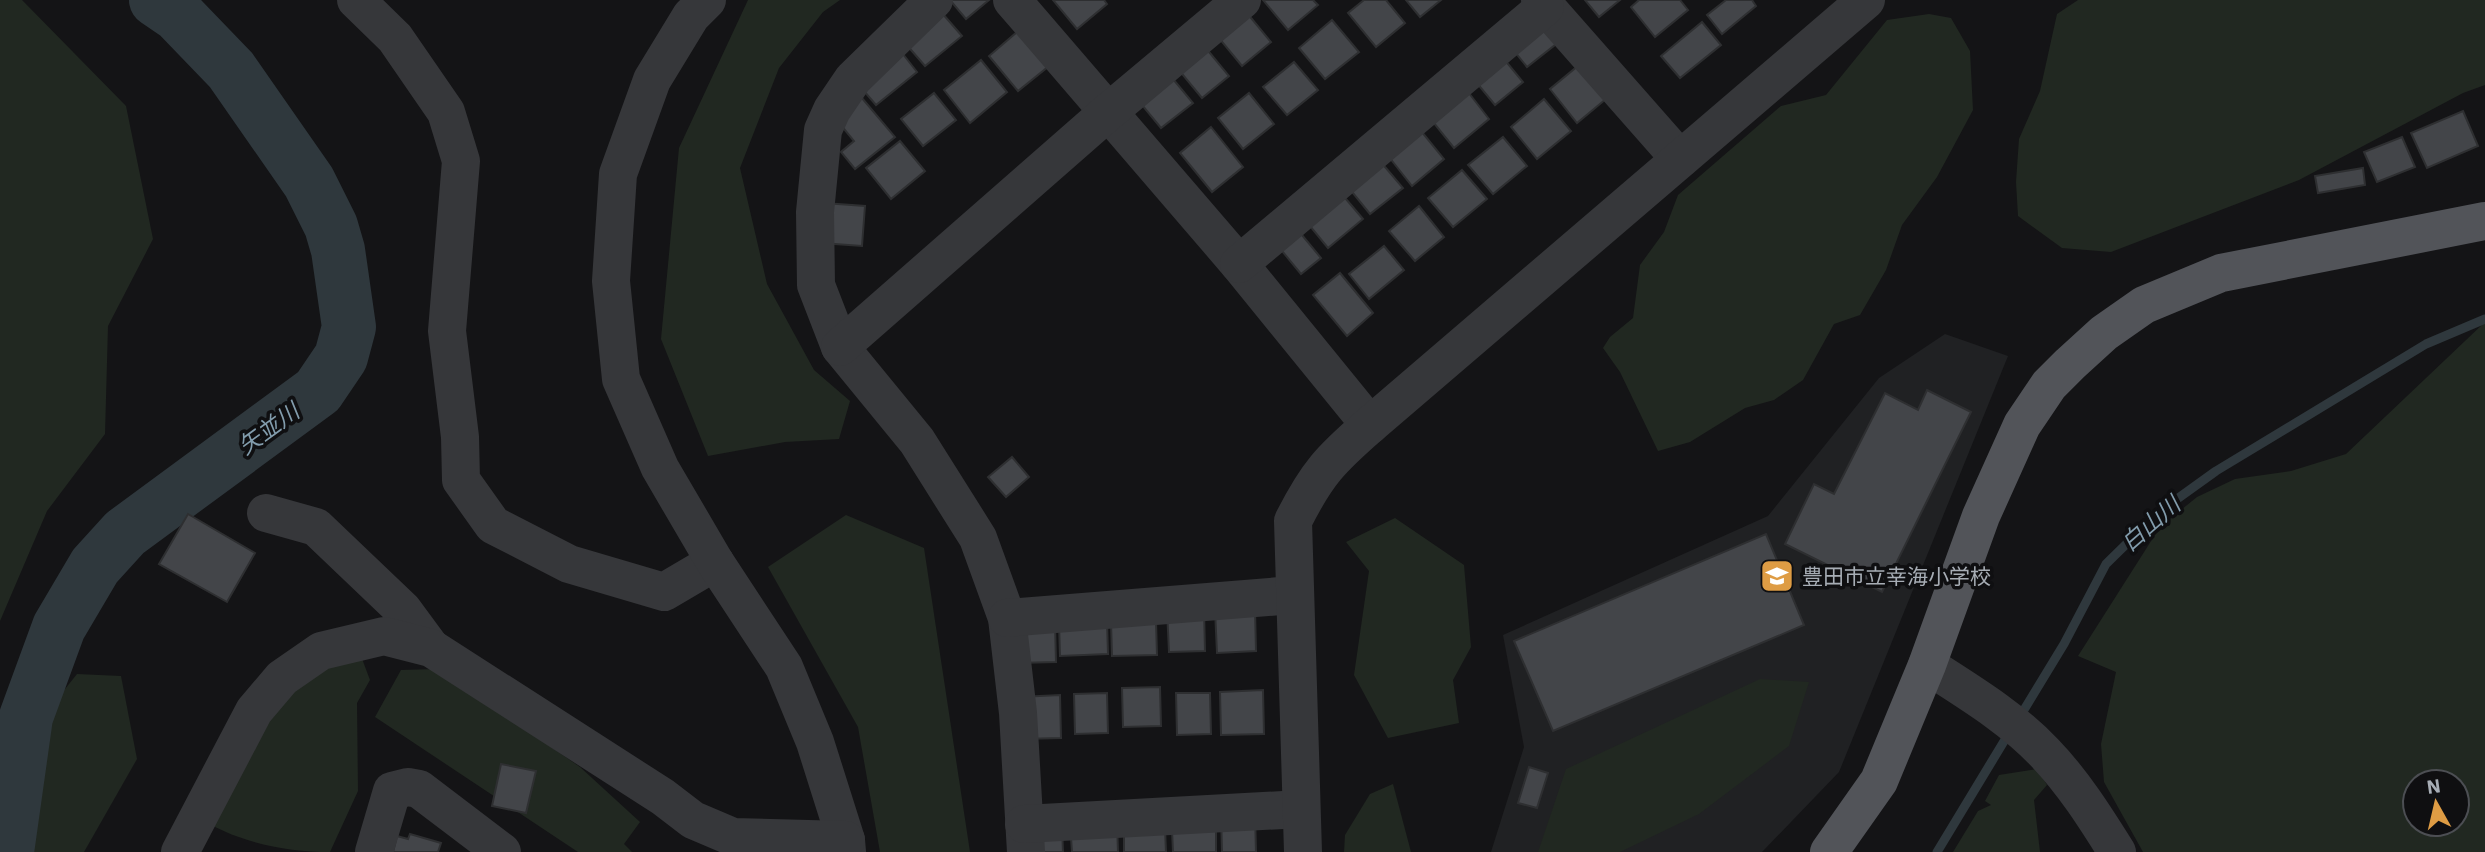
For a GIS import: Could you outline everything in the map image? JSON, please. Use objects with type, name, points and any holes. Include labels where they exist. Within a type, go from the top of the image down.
[{"type":"main road","points":[[1829,852],[1879,781],[1927,665],[1981,516],[2022,425],[2049,385],[2104,333],[2144,305],[2221,274],[2485,221]]},
{"type":"street","points":[[356,0],[395,38],[446,112],[461,161],[447,331],[460,437],[461,480],[493,525],[569,564],[664,592],[715,562]]},
{"type":"street","points":[[180,852],[254,711],[282,678],[321,651],[384,636],[431,648],[663,797],[693,820],[733,837],[847,846],[815,742],[784,667],[715,562],[660,468],[621,379],[611,281],[618,174],[652,80],[691,16],[707,0]]},
{"type":"street","points":[[934,0],[905,25],[853,79],[832,110],[823,130],[815,212],[816,285],[840,347],[917,441],[978,538],[1007,618],[1018,713],[1025,838],[1301,808]]},
{"type":"street","points":[[1012,0],[1239,264],[1370,425]]},
{"type":"street","points":[[840,347],[1107,113],[1242,0]]},
{"type":"street","points":[[1239,264],[1542,3],[1679,159]]},
{"type":"street","points":[[1303,852],[1293,595],[1293,521],[1327,463],[1679,159],[1848,6]]},
{"type":"street","points":[[266,513],[316,527],[403,610],[431,648]]},
{"type":"street","points":[[1007,618],[1293,595]]},
{"type":"street","points":[[1927,665],[1973,695],[2044,751],[2094,814],[2117,852]]},
{"type":"street","points":[[373,852],[392,791],[408,787],[419,789],[502,852]]},
{"type":"shaded area","points":[[0,0],[22,0],[126,106],[153,239],[108,326],[105,434],[47,511],[0,621]]},
{"type":"shaded area","points":[[748,0],[840,0],[823,12],[779,68],[740,168],[767,284],[814,370],[850,401],[839,439],[785,442],[708,456],[661,339],[679,148]]},
{"type":"shaded area","points":[[2078,0],[2485,0],[2485,85],[2463,93],[2299,180],[2111,252],[2062,248],[2018,216],[2016,182],[2019,139],[2040,91],[2057,14]]},
{"type":"shaded area","points":[[1929,14],[1951,18],[1970,51],[1973,110],[1937,177],[1902,225],[1886,270],[1860,315],[1834,324],[1803,380],[1774,400],[1745,408],[1690,442],[1658,451],[1620,372],[1603,348],[1610,337],[1633,318],[1640,265],[1664,232],[1678,195],[1781,106],[1826,95],[1887,20]]},
{"type":"shaded area","points":[[2485,322],[2485,852],[2143,852],[2104,782],[2101,744],[2116,672],[2078,656],[2160,527],[2197,497],[2235,479],[2291,471],[2346,454]]},
{"type":"shaded area","name":"豊田市立幸海小学校","points":[[1945,334],[2008,356],[1839,772],[1762,852],[1491,852],[1524,747],[1503,635],[1768,516],[1879,378]]},
{"type":"shaded area","points":[[846,515],[924,548],[970,852],[880,852],[858,727],[768,567]]},
{"type":"shaded area","points":[[1395,518],[1464,565],[1471,647],[1453,680],[1459,723],[1388,738],[1354,675],[1369,571],[1346,542]]},
{"type":"shaded area","points":[[361,656],[370,680],[357,703],[358,791],[330,852],[295,850],[259,843],[225,832],[195,815],[246,699]]},
{"type":"shaded area","points":[[438,669],[580,767],[640,822],[624,844],[632,852],[578,852],[375,717],[401,670]]},
{"type":"shaded area","points":[[77,674],[121,676],[137,759],[84,852],[0,852],[0,771]]},
{"type":"shaded area","points":[[1760,679],[1809,682],[1789,746],[1699,814],[1620,852],[1538,852],[1566,769]]},
{"type":"shaded area","points":[[2037,769],[2047,785],[2034,800],[2040,852],[1953,852],[1978,811],[1991,805],[1985,801],[1999,775]]},
{"type":"shaded area","points":[[1393,784],[1411,852],[1344,852],[1345,835],[1370,794]]},
{"type":"building","points":[[950,0],[989,0],[966,19]]},
{"type":"building","points":[[1053,0],[1104,0],[1107,4],[1077,29]]},
{"type":"building","points":[[1263,0],[1313,0],[1318,5],[1288,30]]},
{"type":"building","points":[[1364,0],[1386,0],[1405,23],[1376,47],[1348,13]]},
{"type":"building","points":[[1406,0],[1441,0],[1420,17]]},
{"type":"building","points":[[1585,0],[1620,0],[1599,17]]},
{"type":"building","points":[[1639,0],[1680,0],[1688,10],[1655,37],[1631,7]]},
{"type":"building","points":[[1726,0],[1752,0],[1756,6],[1722,34],[1707,15]]},
{"type":"building","points":[[942,13],[962,36],[925,66],[905,43]]},
{"type":"building","points":[[1247,13],[1271,42],[1242,66],[1218,37]]},
{"type":"building","points":[[1538,15],[1560,41],[1527,67],[1506,41]]},
{"type":"building","points":[[1332,20],[1359,52],[1325,79],[1299,48]]},
{"type":"building","points":[[1702,22],[1721,45],[1680,78],[1661,56]]},
{"type":"building","points":[[1024,26],[1054,62],[1018,91],[989,56]]},
{"type":"building","points":[[1200,41],[1229,76],[1202,98],[1173,63]]},
{"type":"building","points":[[899,49],[917,72],[876,105],[857,83]]},
{"type":"building","points":[[1499,53],[1523,82],[1495,105],[1471,76]]},
{"type":"building","points":[[981,60],[1007,92],[970,123],[944,90]]},
{"type":"building","points":[[1584,61],[1612,94],[1577,123],[1550,89]]},
{"type":"building","points":[[1294,62],[1318,90],[1287,115],[1263,87]]},
{"type":"building","points":[[1168,73],[1193,103],[1161,128],[1137,99]]},
{"type":"building","points":[[1465,88],[1489,119],[1454,148],[1429,117]]},
{"type":"building","points":[[856,91],[895,137],[855,169],[841,152],[854,141],[831,113]]},
{"type":"building","points":[[934,93],[956,120],[923,146],[901,119]]},
{"type":"building","points":[[1249,93],[1274,124],[1243,149],[1218,118]]},
{"type":"building","points":[[1544,99],[1571,131],[1537,159],[1511,127]]},
{"type":"building","points":[[2463,111],[2478,146],[2427,168],[2411,133]]},
{"type":"building","points":[[1417,126],[1444,159],[1412,186],[1385,152]]},
{"type":"building","points":[[1211,127],[1243,167],[1212,192],[1180,153]]},
{"type":"building","points":[[1503,137],[1527,166],[1493,194],[1468,165]]},
{"type":"building","points":[[2402,137],[2415,167],[2377,182],[2364,152]]},
{"type":"building","points":[[900,141],[925,171],[891,199],[866,168]]},
{"type":"building","points":[[1380,161],[1403,188],[1370,214],[1348,187]]},
{"type":"building","points":[[2363,168],[2365,185],[2318,193],[2315,176]]},
{"type":"building","points":[[1462,170],[1487,199],[1453,227],[1428,198]]},
{"type":"building","points":[[1340,192],[1363,219],[1328,248],[1305,220]]},
{"type":"building","points":[[824,203],[865,206],[862,246],[821,243]]},
{"type":"building","points":[[1419,206],[1444,237],[1415,261],[1389,231]]},
{"type":"building","points":[[1292,223],[1321,258],[1301,274],[1273,240]]},
{"type":"building","points":[[1384,246],[1404,270],[1369,299],[1349,274]]},
{"type":"building","points":[[1340,273],[1373,313],[1347,336],[1313,295]]},
{"type":"building","points":[[1927,390],[1971,412],[1882,592],[1785,544],[1814,484],[1834,494],[1885,393],[1918,410]]},
{"type":"building","points":[[1012,457],[1029,477],[1006,497],[988,477]]},
{"type":"building","points":[[188,514],[255,553],[227,602],[159,564]]},
{"type":"building","points":[[1766,534],[1804,625],[1553,731],[1514,641]]},
{"type":"building","points":[[1204,609],[1205,651],[1169,652],[1167,610]]},
{"type":"building","points":[[1255,609],[1256,651],[1217,653],[1215,610]]},
{"type":"building","points":[[1107,621],[1108,654],[1060,656],[1059,623]]},
{"type":"building","points":[[1156,621],[1157,655],[1112,656],[1111,622]]},
{"type":"building","points":[[1055,623],[1056,662],[1015,663],[1014,624]]},
{"type":"building","points":[[1160,687],[1161,726],[1123,727],[1122,688]]},
{"type":"building","points":[[1263,690],[1264,734],[1221,735],[1220,692]]},
{"type":"building","points":[[1107,693],[1108,733],[1075,734],[1074,694]]},
{"type":"building","points":[[1176,693],[1210,693],[1211,734],[1177,735]]},
{"type":"building","points":[[1060,695],[1061,738],[1021,739],[1019,697]]},
{"type":"building","points":[[501,764],[536,771],[526,813],[492,806]]},
{"type":"building","points":[[1529,767],[1548,773],[1537,808],[1518,803]]},
{"type":"building","points":[[1255,813],[1256,852],[1222,852],[1221,814]]},
{"type":"building","points":[[1117,822],[1118,852],[1072,852],[1070,823]]},
{"type":"building","points":[[1062,827],[1063,852],[1027,852]]},
{"type":"building","points":[[1165,828],[1166,852],[1124,852],[1124,829]]},
{"type":"building","points":[[1216,829],[1216,852],[1173,852],[1172,830]]},
{"type":"building","points":[[410,834],[441,843],[438,852],[393,852],[397,836],[408,839]]},
{"type":"waterway","name":"矢並川","points":[[7,852],[26,717],[59,627],[95,566],[125,533],[318,391],[341,357],[349,327],[338,250],[331,226],[309,182],[231,70],[178,15],[156,0]]},
{"type":"waterway","name":"白山川","points":[[2019,718],[2064,644],[2106,564],[2159,512],[2216,471],[2426,344],[2485,319]]},
{"type":"waterway","name":"白山川","points":[[1937,852],[2009,733]]},
{"type":"place","name":"豊田市立幸海小学校","points":[[1777,576]]}]
